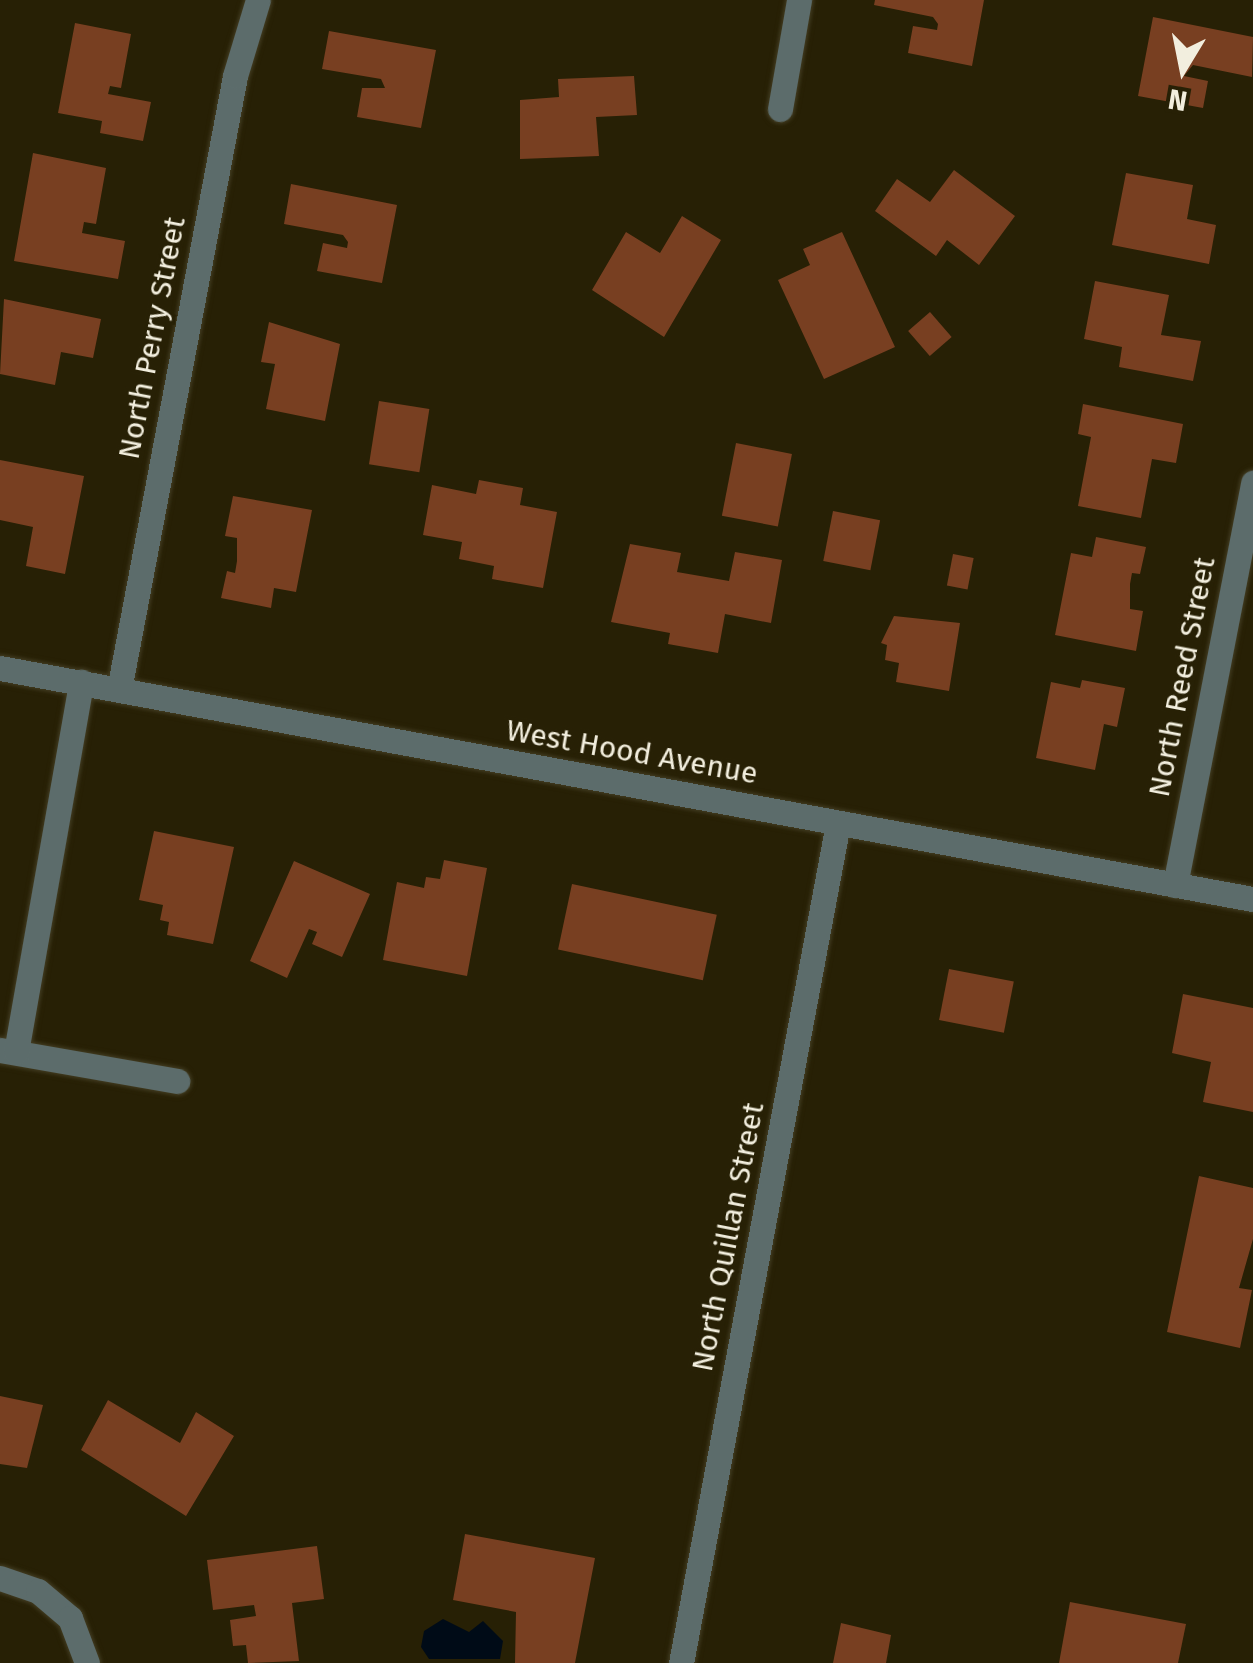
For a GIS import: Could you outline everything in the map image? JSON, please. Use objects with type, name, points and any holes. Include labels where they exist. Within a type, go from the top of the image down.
[{"type":"street","name":"North Perry Street","points":[[119,690],[235,76],[258,0]]},
{"type":"street","points":[[780,109],[799,0]]},
{"type":"street","name":"North Reed Street","points":[[1175,885],[1253,482]]},
{"type":"street","name":"West Hood Avenue","points":[[0,668],[1253,899]]},
{"type":"street","points":[[81,682],[8,1051],[177,1081]]},
{"type":"street","name":"North Quillan Street","points":[[682,1663],[838,822]]},
{"type":"street","points":[[0,1578],[38,1591],[70,1618],[87,1663]]},
{"type":"shaded area","points":[[443,1619],[469,1632],[483,1621],[503,1641],[500,1659],[429,1659],[421,1647],[424,1631]]},
{"type":"building","points":[[875,0],[984,0],[972,66],[908,53],[913,26],[937,30],[938,24],[933,17],[874,5]]},
{"type":"building","points":[[1153,17],[1253,37],[1252,77],[1193,65],[1184,76],[1208,81],[1203,108],[1138,96]]},
{"type":"building","points":[[75,23],[131,34],[121,88],[110,86],[108,94],[151,102],[143,141],[100,133],[102,121],[58,113]]},
{"type":"building","points":[[329,31],[436,50],[421,128],[357,117],[362,88],[385,88],[381,79],[322,69]]},
{"type":"building","points":[[634,76],[637,115],[596,117],[599,156],[520,159],[520,100],[559,97],[558,79]]},
{"type":"building","points":[[33,153],[106,168],[96,224],[84,222],[82,233],[125,241],[118,279],[14,261]]},
{"type":"building","points":[[954,170],[1015,216],[979,265],[947,240],[936,256],[875,211],[897,179],[930,202]]},
{"type":"building","points":[[1126,173],[1193,185],[1187,219],[1216,225],[1209,264],[1112,245]]},
{"type":"building","points":[[291,184],[397,205],[382,283],[317,271],[323,243],[347,248],[348,242],[343,235],[284,224]]},
{"type":"building","points":[[682,216],[721,240],[664,337],[592,290],[626,232],[660,253]]},
{"type":"building","points":[[842,232],[895,347],[824,379],[778,280],[810,265],[803,249]]},
{"type":"building","points":[[1095,281],[1169,295],[1161,335],[1201,341],[1193,381],[1119,367],[1122,347],[1084,339]]},
{"type":"building","points":[[4,299],[101,319],[93,358],[61,352],[55,385],[0,374]]},
{"type":"building","points":[[930,312],[952,337],[930,356],[908,331]]},
{"type":"building","points":[[269,322],[340,344],[325,421],[266,409],[275,364],[261,362]]},
{"type":"building","points":[[379,401],[429,409],[419,472],[369,464]]},
{"type":"building","points":[[1083,404],[1183,424],[1176,463],[1152,459],[1141,518],[1078,506],[1091,437],[1078,434]]},
{"type":"building","points":[[736,443],[792,454],[778,527],[722,516]]},
{"type":"building","points":[[0,460],[84,476],[65,574],[26,566],[33,527],[0,520]]},
{"type":"building","points":[[479,480],[523,488],[520,505],[557,512],[543,588],[492,579],[494,566],[459,559],[462,542],[423,535],[432,485],[476,494]]},
{"type":"building","points":[[233,496],[312,510],[296,592],[274,588],[271,608],[221,598],[227,571],[235,573],[237,561],[237,538],[225,536]]},
{"type":"building","points":[[833,511],[880,520],[870,570],[823,561]]},
{"type":"building","points":[[1096,537],[1146,547],[1140,574],[1132,573],[1130,584],[1130,609],[1143,611],[1136,651],[1055,635],[1071,553],[1092,557]]},
{"type":"building","points":[[630,544],[681,553],[677,572],[729,581],[735,552],[782,560],[771,623],[725,614],[718,653],[668,644],[670,633],[611,622]]},
{"type":"building","points":[[953,554],[974,558],[968,589],[947,585]]},
{"type":"building","points":[[894,616],[960,623],[949,691],[896,682],[899,663],[885,660],[887,645],[881,643]]},
{"type":"building","points":[[1082,680],[1125,688],[1117,727],[1104,724],[1095,770],[1036,758],[1051,682],[1080,688]]},
{"type":"building","points":[[154,831],[234,847],[213,944],[167,935],[169,922],[160,920],[163,905],[139,900]]},
{"type":"building","points":[[444,860],[487,868],[467,976],[383,960],[397,882],[424,888],[426,877],[440,879]]},
{"type":"building","points":[[294,861],[370,894],[342,957],[312,944],[317,932],[309,929],[287,978],[250,961]]},
{"type":"building","points":[[572,884],[717,915],[703,980],[558,950]]},
{"type":"building","points":[[949,969],[1014,982],[1004,1033],[939,1020]]},
{"type":"building","points":[[1183,994],[1253,1008],[1253,1112],[1203,1102],[1211,1062],[1172,1053]]},
{"type":"building","points":[[1199,1176],[1253,1188],[1253,1239],[1239,1288],[1252,1290],[1240,1348],[1167,1332]]},
{"type":"building","points":[[0,1396],[43,1405],[27,1468],[0,1464]]},
{"type":"building","points":[[108,1400],[180,1443],[196,1412],[234,1436],[186,1516],[81,1450]]},
{"type":"building","points":[[465,1534],[595,1558],[575,1663],[515,1663],[516,1612],[453,1600]]},
{"type":"building","points":[[317,1546],[324,1599],[292,1603],[299,1661],[248,1663],[246,1645],[233,1646],[230,1620],[256,1616],[254,1605],[213,1610],[207,1560]]},
{"type":"building","points":[[1070,1602],[1186,1624],[1178,1663],[1059,1663]]},
{"type":"building","points":[[841,1623],[891,1635],[886,1663],[833,1663]]}]
